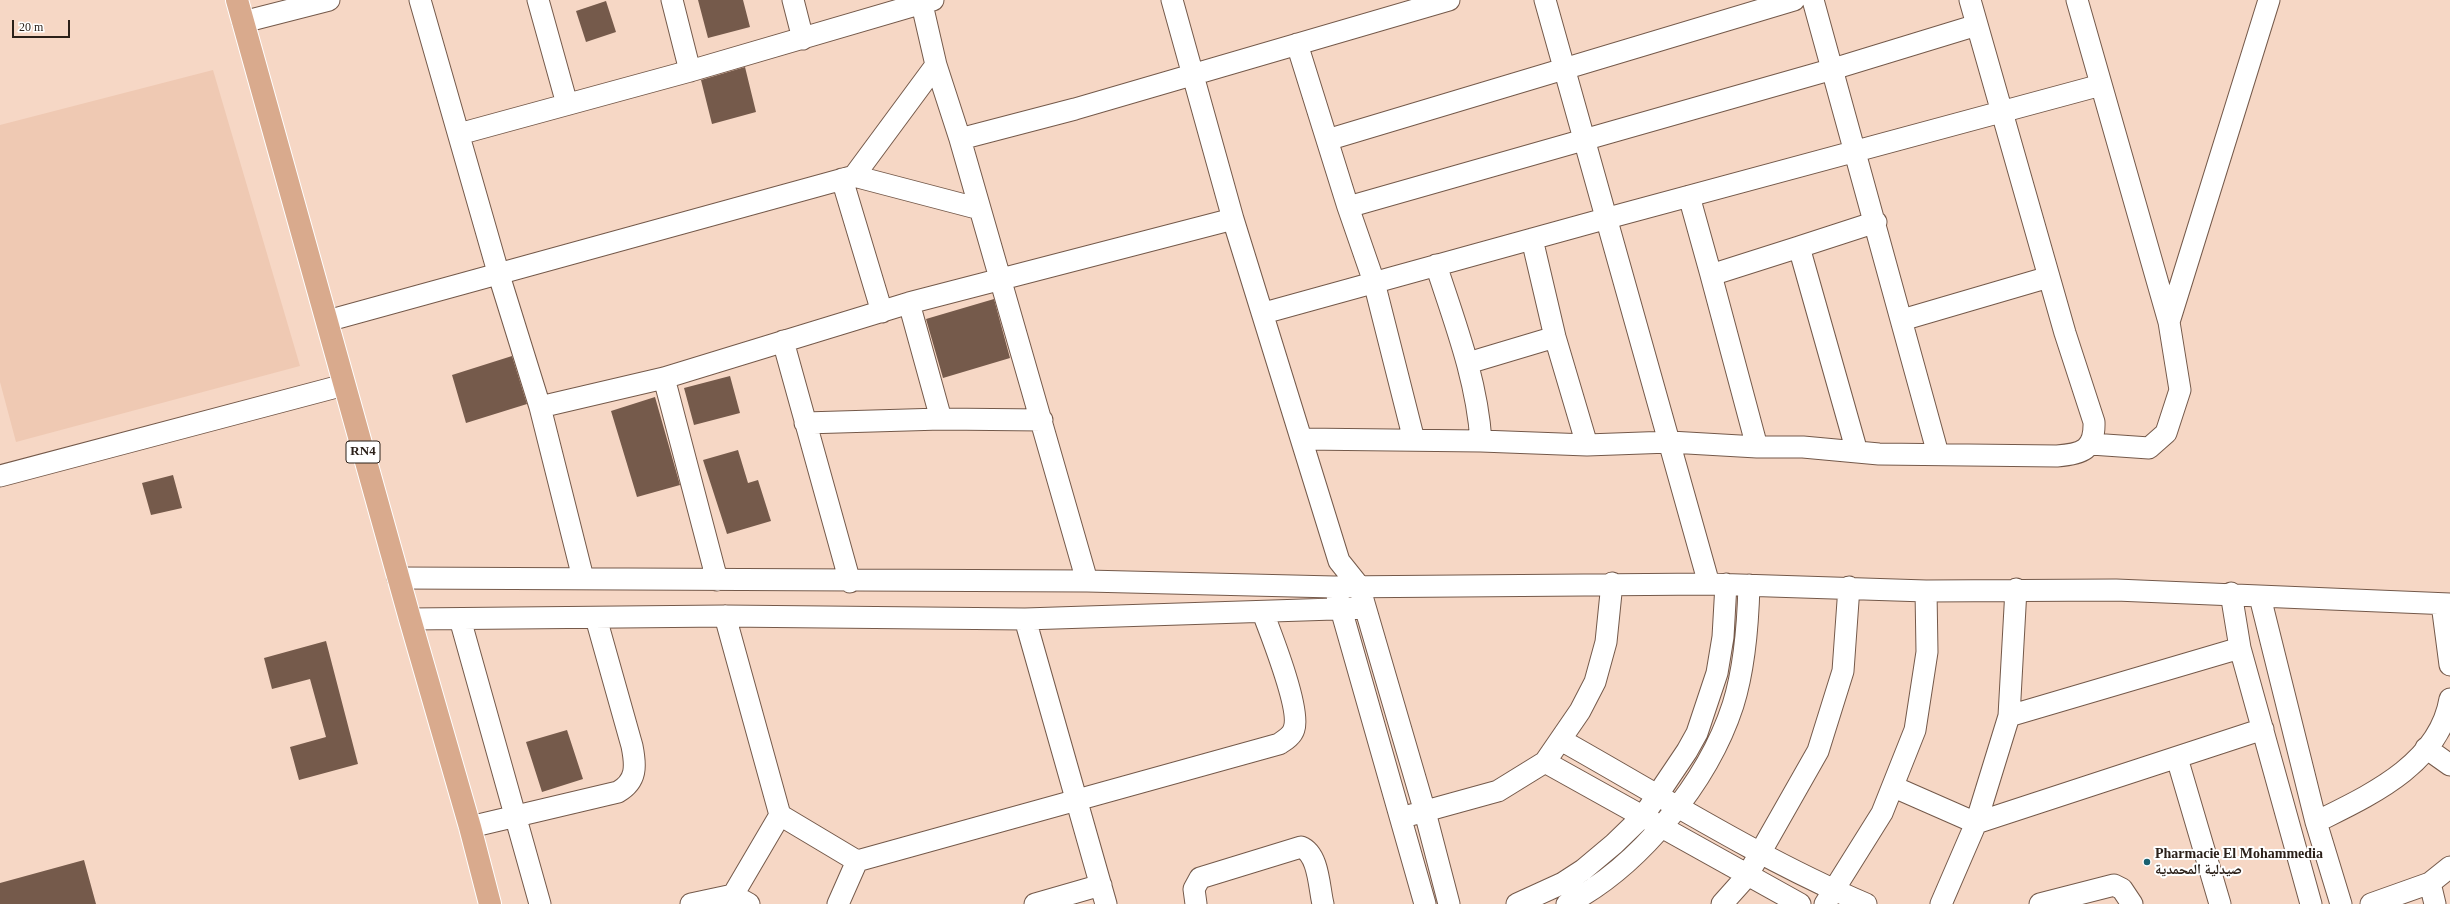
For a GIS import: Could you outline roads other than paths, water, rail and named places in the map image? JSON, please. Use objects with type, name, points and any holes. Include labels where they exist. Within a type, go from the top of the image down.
[{"type":"main road","name":"RN4","points":[[237,0],[398,578],[470,827],[490,904]]},
{"type":"street","points":[[243,22],[329,0]]},
{"type":"street","points":[[420,0],[498,272],[540,407],[584,578]]},
{"type":"street","points":[[538,0],[566,104]]},
{"type":"street","points":[[672,0],[690,71]]},
{"type":"street","points":[[793,0],[804,38]]},
{"type":"street","points":[[1172,0],[1233,219],[1264,313],[1340,561],[1359,586],[1425,812],[1449,904]]},
{"type":"street","points":[[960,139],[1075,109],[1449,0]]},
{"type":"street","points":[[1517,904],[1562,883],[1583,870],[1644,816],[1657,794],[1687,751],[1707,705],[1717,673],[1723,637],[1718,584],[1670,442],[1608,218],[1545,0]]},
{"type":"street","points":[[1327,140],[1794,0]]},
{"type":"street","points":[[1813,0],[1876,222],[1938,454]]},
{"type":"street","points":[[1302,439],[1481,441],[1587,445],[1670,442],[1757,447],[1803,447],[1857,452],[2057,456],[2073,454],[2084,450],[2091,444],[2094,435],[2094,422],[2049,277],[1970,0]]},
{"type":"street","points":[[2077,0],[2169,322],[2180,390],[2166,433],[2149,448],[2091,444]]},
{"type":"street","points":[[2169,322],[2269,0]]},
{"type":"street","points":[[459,134],[690,71],[926,1],[936,65],[960,139],[1042,420],[1087,581]]},
{"type":"street","points":[[1348,207],[1833,69],[1977,25]]},
{"type":"street","points":[[1297,44],[1348,207],[1374,282],[1414,440]]},
{"type":"street","points":[[848,177],[936,65]]},
{"type":"street","points":[[1264,313],[1608,218],[2101,85]]},
{"type":"street","points":[[848,177],[882,312]]},
{"type":"street","points":[[327,322],[498,272],[848,177],[980,209]]},
{"type":"street","points":[[1689,196],[1757,447]]},
{"type":"street","points":[[540,407],[664,378],[783,340],[909,303],[1233,219]]},
{"type":"street","points":[[1711,275],[1876,222]]},
{"type":"street","points":[[1532,239],[1555,337],[1587,445]]},
{"type":"street","points":[[1800,247],[1857,452]]},
{"type":"street","points":[[1436,265],[1468,363],[1480,417],[1481,441]]},
{"type":"street","points":[[1902,320],[2049,277]]},
{"type":"street","points":[[909,303],[941,419]]},
{"type":"street","points":[[1468,363],[1555,337]]},
{"type":"street","points":[[783,340],[850,582]]},
{"type":"street","points":[[664,378],[717,580]]},
{"type":"street","points":[[0,476],[344,385]]},
{"type":"street","points":[[805,423],[941,419],[1042,420]]},
{"type":"street","points":[[1340,561],[1334,587],[1425,904]]},
{"type":"street","points":[[398,578],[584,578],[850,582],[1087,581],[1334,587],[1612,583],[1849,587],[1926,591],[2016,589],[2231,593],[2260,597],[2446,604],[2450,665]]},
{"type":"street","points":[[1401,817],[1425,812],[1498,791],[1545,762],[1580,711],[1595,682],[1606,642],[1612,583]]},
{"type":"street","points":[[1567,904],[1590,892],[1611,876],[1661,826],[1713,754],[1733,704],[1748,619],[1749,585]]},
{"type":"street","points":[[1722,904],[1748,876],[1818,752],[1843,671],[1849,587]]},
{"type":"street","points":[[1941,904],[1976,823],[2009,716],[2016,589]]},
{"type":"street","points":[[1829,897],[1882,813],[1894,787],[1915,730],[1927,652],[1926,591]]},
{"type":"street","points":[[2231,593],[2240,648],[2311,904]]},
{"type":"street","points":[[2260,597],[2316,822],[2341,904]]},
{"type":"street","points":[[410,619],[725,616],[1025,619],[1264,613],[1365,608]]},
{"type":"street","points":[[780,815],[858,861],[1279,744],[1288,737],[1294,729],[1294,713],[1289,691],[1264,613]]},
{"type":"street","points":[[691,904],[741,900],[780,815],[725,616]]},
{"type":"street","points":[[470,827],[618,792],[626,787],[633,776],[635,764],[632,746],[596,618]]},
{"type":"street","points":[[460,619],[540,904]]},
{"type":"street","points":[[1025,619],[1078,800],[1103,894],[1035,904]]},
{"type":"street","points":[[2009,716],[2240,648]]},
{"type":"street","points":[[2316,822],[2376,792],[2401,774],[2426,748],[2442,724],[2450,700]]},
{"type":"street","points":[[1894,787],[1976,823],[2263,729]]},
{"type":"street","points":[[1561,740],[1761,853],[1829,897],[1866,904]]},
{"type":"street","points":[[2426,748],[2450,765]]},
{"type":"street","points":[[2178,758],[2220,904]]},
{"type":"street","points":[[1545,762],[1800,904]]},
{"type":"street","points":[[1196,904],[1194,889],[1200,878],[1301,847],[1306,849],[1312,857],[1323,904]]},
{"type":"street","points":[[838,904],[858,861]]},
{"type":"street","points":[[2371,904],[2430,883],[2450,867]]},
{"type":"street","points":[[2430,883],[2435,904]]},
{"type":"street","points":[[2040,904],[2114,885],[2122,889],[2132,904]]},
{"type":"place","name":"Pharmacie El Mohammedia صيدلية المحمدية","points":[[2147,862]]}]
